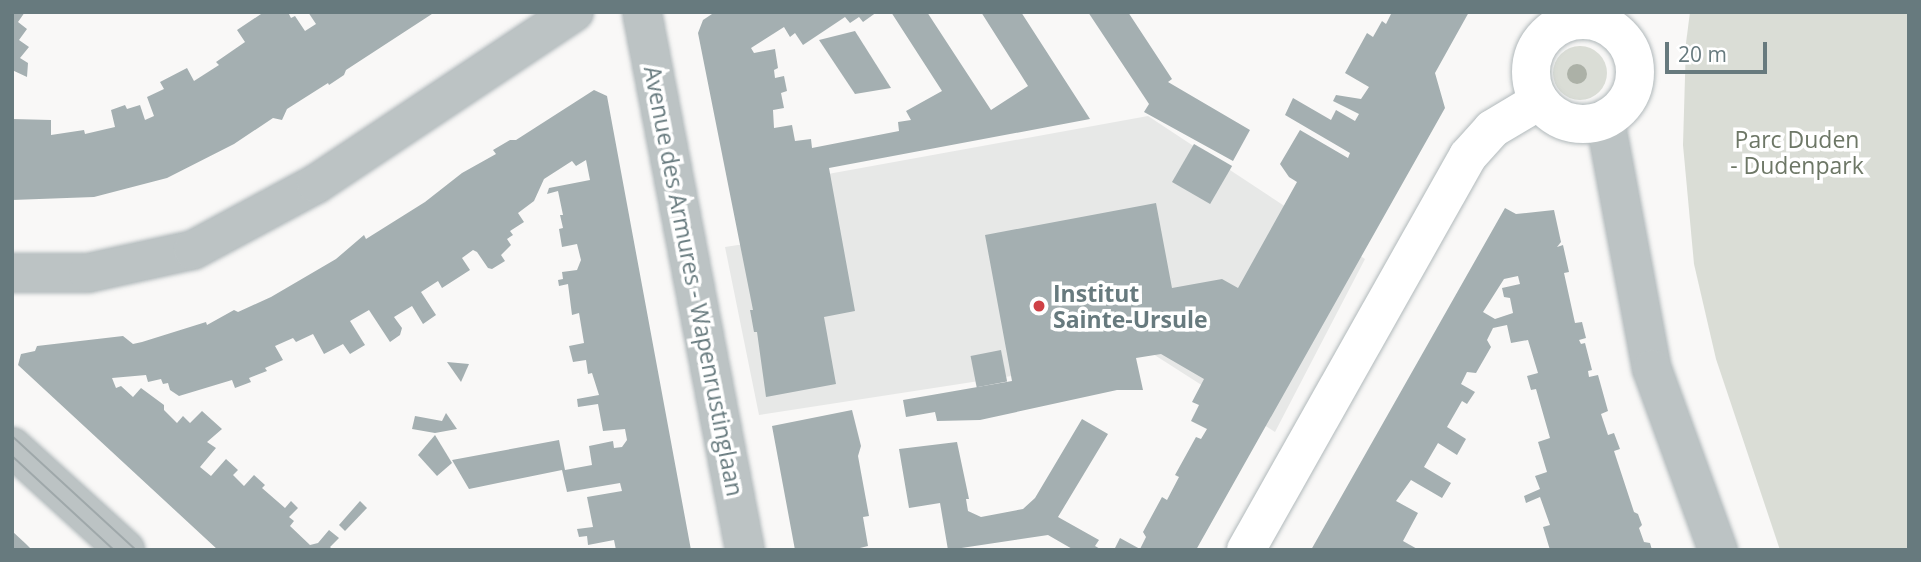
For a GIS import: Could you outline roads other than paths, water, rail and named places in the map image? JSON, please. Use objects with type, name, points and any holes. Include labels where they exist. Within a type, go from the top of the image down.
[{"type":"street","points":[[12,273],[88,273],[193,250],[316,184],[574,12]]},
{"type":"street","name":"Avenue des Armures - Wapenrustinglaan","points":[[642,12],[745,550]]},
{"type":"street","points":[[1583,16],[1606,24],[1625,39],[1635,61],[1634,84],[1623,105],[1605,120],[1576,124],[1549,112],[1539,101],[1532,86],[1530,70],[1541,40],[1553,29],[1583,16]]},
{"type":"street","points":[[1246,550],[1468,156],[1492,129],[1539,101]]},
{"type":"street","points":[[1605,120],[1652,369],[1718,550]]},
{"type":"street","points":[[12,447],[125,550]]},
{"type":"tram line","points":[[12,436],[136,550]]},
{"type":"tram line","points":[[12,456],[114,550]]},
{"type":"place","name":"Institut Sainte-Ursule","points":[[1039,306]]},
{"type":"park label","name":"Parc Duden - Dudenpark","points":[[1797,152]]}]
